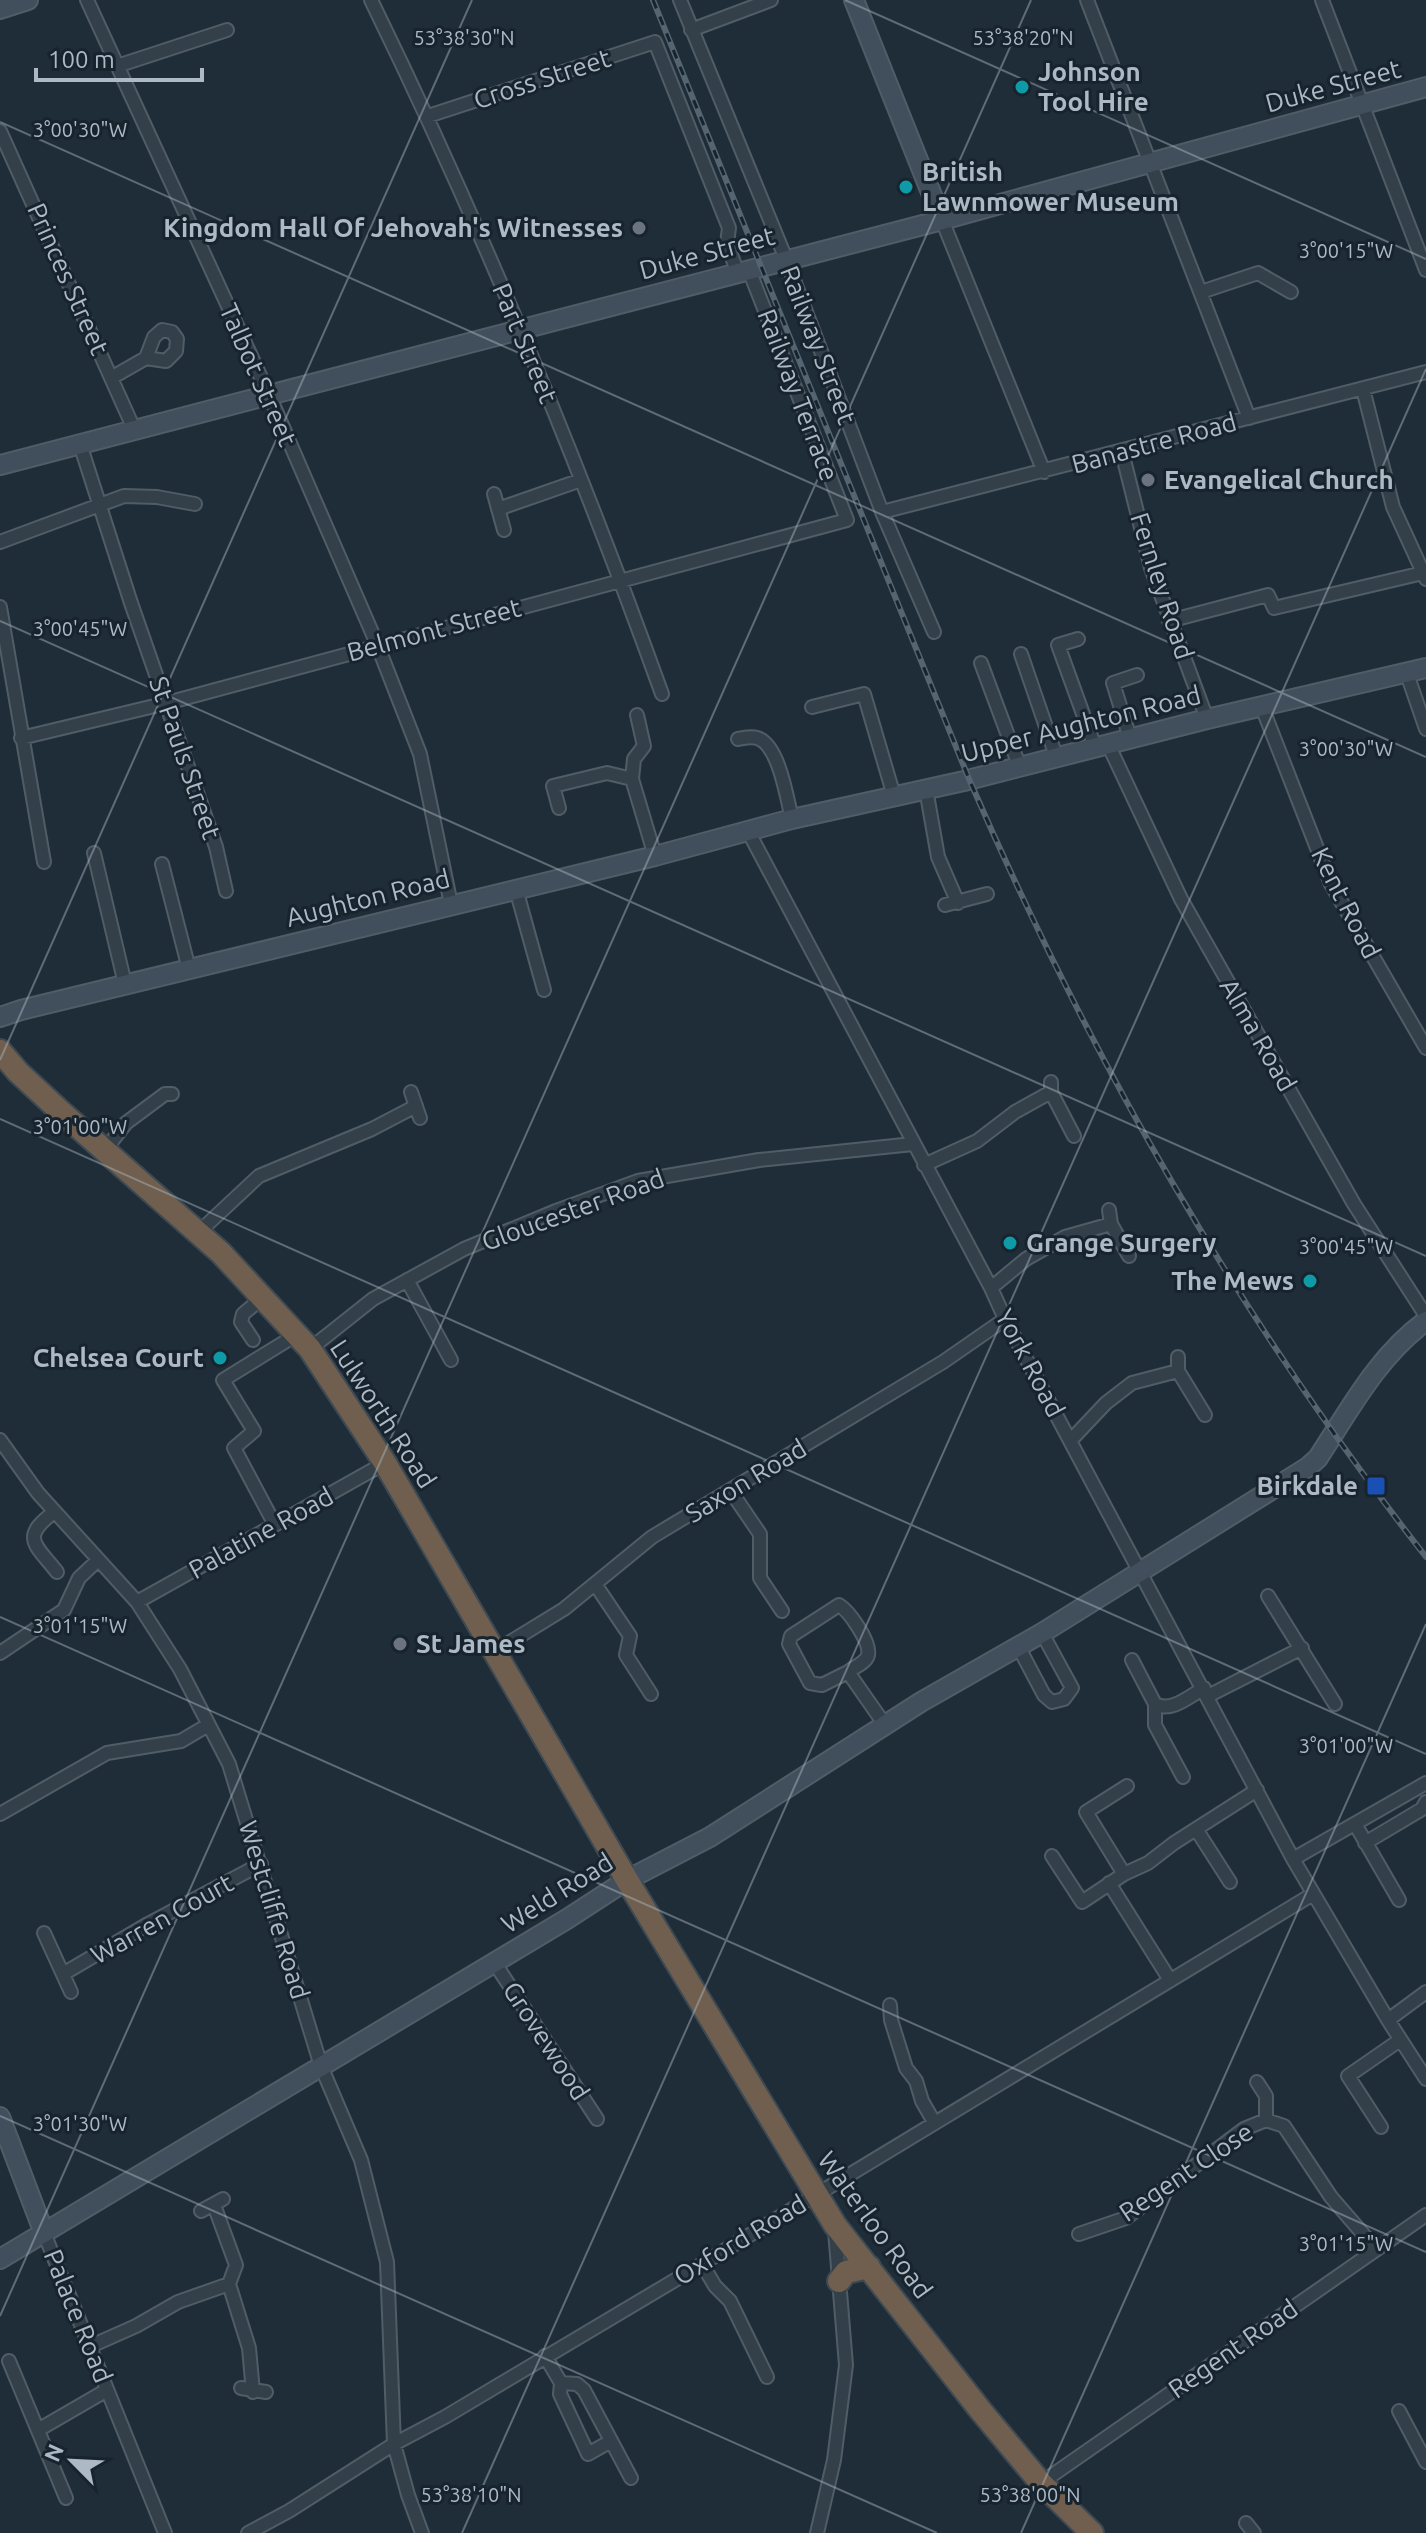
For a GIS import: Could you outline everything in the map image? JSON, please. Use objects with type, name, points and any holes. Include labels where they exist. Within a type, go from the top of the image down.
[{"type":"highway","name":"Lulworth Road","points":[[0,1051],[18,1072],[199,1232],[303,1342],[385,1463],[627,1880]]},
{"type":"highway","name":"Waterloo Road","points":[[627,1880],[835,2225],[938,2358],[1041,2483],[1092,2533]]},
{"type":"highway","points":[[839,2281],[846,2272],[869,2267]]},
{"type":"street","points":[[0,9],[28,0]]},
{"type":"street","name":"Talbot Street","points":[[87,0],[269,395],[377,644],[420,754],[451,904]]},
{"type":"street","name":"Part Street","points":[[371,0],[428,116],[521,329],[621,580],[662,694]]},
{"type":"street","name":"Railway Street","points":[[680,0],[786,259],[882,512],[934,632]]},
{"type":"street","points":[[691,30],[771,0]]},
{"type":"street","points":[[854,0],[1044,472]]},
{"type":"street","points":[[1087,0],[1249,418]]},
{"type":"street","points":[[1322,0],[1426,270]]},
{"type":"street","points":[[117,66],[227,30]]},
{"type":"street","name":"Cross Street","points":[[428,116],[655,42]]},
{"type":"street","name":"Railway Terrace","points":[[655,42],[729,228],[727,243],[743,272],[847,520]]},
{"type":"street","name":"Duke Street","points":[[0,465],[942,220],[1426,87]]},
{"type":"street","name":"Princes Street","points":[[0,131],[134,429]]},
{"type":"street","points":[[1201,292],[1258,273],[1291,292]]},
{"type":"street","points":[[111,378],[146,358]]},
{"type":"street","name":"Banastre Road","points":[[882,512],[1426,372]]},
{"type":"street","points":[[1169,621],[1268,595],[1274,608],[1424,576],[1393,507],[1363,389]]},
{"type":"street","name":"St Pauls Street","points":[[80,444],[216,847],[226,891]]},
{"type":"street","name":"Fernley Road","points":[[1122,452],[1151,568],[1207,719]]},
{"type":"street","points":[[498,509],[581,480]]},
{"type":"street","points":[[494,494],[504,530]]},
{"type":"street","points":[[0,542],[124,496],[157,497],[195,504]]},
{"type":"street","name":"Belmont Street","points":[[21,738],[167,703],[847,520]]},
{"type":"street","points":[[0,607],[44,862]]},
{"type":"street","name":"Alma Road","points":[[1078,639],[1058,645],[1102,745],[1182,900],[1354,1204],[1426,1319]]},
{"type":"street","points":[[1021,654],[1056,756]]},
{"type":"street","points":[[981,663],[1019,765]]},
{"type":"street","name":"Upper Aughton Road","points":[[748,831],[1426,668]]},
{"type":"street","points":[[1407,674],[1426,729]]},
{"type":"street","points":[[1130,738],[1113,683],[1137,675]]},
{"type":"street","points":[[812,707],[864,694],[894,796]]},
{"type":"street","name":"Kent Road","points":[[1262,707],[1331,884],[1426,1048]]},
{"type":"street","points":[[637,715],[644,746],[634,759],[632,779],[655,856]]},
{"type":"street","points":[[738,739],[755,737],[775,755],[792,819]]},
{"type":"street","points":[[559,808],[553,786],[607,773],[632,779]]},
{"type":"street","points":[[926,789],[938,857],[952,904],[987,894]]},
{"type":"street","name":"Aughton Road","points":[[0,1017],[748,831]]},
{"type":"street","name":"York Road","points":[[748,831],[1293,1859],[1426,2079]]},
{"type":"street","points":[[94,853],[125,984]]},
{"type":"street","points":[[162,864],[189,969]]},
{"type":"street","points":[[516,889],[544,990]]},
{"type":"street","points":[[924,1165],[977,1141],[1051,1087],[1074,1136]]},
{"type":"street","points":[[199,1232],[259,1176],[418,1112],[411,1092]]},
{"type":"street","points":[[105,1150],[126,1123],[165,1094],[172,1094]]},
{"type":"street","name":"Gloucester Road","points":[[275,1525],[234,1448],[254,1431],[223,1380],[303,1342],[464,1249],[638,1181],[759,1160],[913,1144]]},
{"type":"street","points":[[991,1288],[1026,1259],[1110,1217],[1129,1256]]},
{"type":"street","points":[[407,1280],[451,1360]]},
{"type":"street","points":[[253,1340],[241,1322],[243,1314],[262,1298]]},
{"type":"street","name":"Saxon Road","points":[[494,1652],[564,1609],[652,1537],[943,1362],[1005,1319]]},
{"type":"street","name":"Weld Road","points":[[0,2259],[627,1880],[710,1837],[885,1725],[1042,1633],[1308,1467],[1318,1458],[1354,1399],[1401,1342],[1426,1319]]},
{"type":"street","points":[[1178,1357],[1178,1371],[1205,1415]]},
{"type":"street","points":[[1071,1440],[1106,1403],[1132,1383],[1178,1371]]},
{"type":"street","name":"Westcliffe Road","points":[[0,1440],[54,1512],[137,1602],[180,1669],[229,1764],[321,2066],[361,2160],[387,2262],[394,2444],[422,2533]]},
{"type":"street","name":"Palatine Road","points":[[137,1602],[385,1463]]},
{"type":"street","points":[[730,1490],[760,1534],[760,1578],[782,1611]]},
{"type":"street","points":[[54,1512],[36,1525],[33,1533],[34,1542],[57,1572]]},
{"type":"street","points":[[0,1653],[64,1610],[79,1578],[97,1561]]},
{"type":"street","points":[[595,1584],[630,1636],[626,1655],[651,1694]]},
{"type":"street","points":[[1268,1596],[1335,1704]]},
{"type":"street","points":[[839,1605],[850,1613],[868,1654],[864,1661],[848,1672],[822,1685],[810,1683],[789,1644],[791,1636],[839,1605]]},
{"type":"street","points":[[1018,1646],[1044,1695],[1052,1702],[1064,1699],[1072,1688],[1042,1633]]},
{"type":"street","points":[[1155,1704],[1161,1708],[1170,1707],[1302,1648]]},
{"type":"street","points":[[1132,1660],[1155,1704],[1155,1725],[1183,1777]]},
{"type":"street","points":[[848,1672],[885,1725]]},
{"type":"street","points":[[0,1814],[107,1753],[181,1741],[208,1725]]},
{"type":"street","points":[[1293,1859],[1423,1785],[1426,1801],[1422,1809],[1365,1843]]},
{"type":"street","points":[[1124,1874],[1086,1812],[1127,1786]]},
{"type":"street","points":[[1052,1856],[1082,1902],[1124,1874],[1148,1863],[1257,1790]]},
{"type":"street","points":[[1355,1824],[1399,1900]]},
{"type":"street","points":[[1196,1829],[1230,1882]]},
{"type":"street","name":"Warren Court","points":[[63,1974],[148,1924],[261,1864]]},
{"type":"street","points":[[1109,1883],[1170,1980]]},
{"type":"street","name":"Oxford Road","points":[[248,2533],[702,2264],[1313,1894]]},
{"type":"street","points":[[44,1933],[71,1992]]},
{"type":"street","name":"Grovewood","points":[[494,1962],[597,2119]]},
{"type":"street","points":[[1388,2020],[1426,1992]]},
{"type":"street","points":[[890,2005],[891,2020],[906,2068],[916,2081],[922,2101],[934,2122]]},
{"type":"street","points":[[1381,2127],[1348,2076],[1400,2040]]},
{"type":"street","points":[[1257,2082],[1266,2096],[1266,2120]]},
{"type":"street","points":[[0,2117],[44,2233]]},
{"type":"street","name":"Regent Close","points":[[1079,2234],[1126,2218],[1244,2129],[1266,2120],[1284,2126],[1331,2197],[1376,2249]]},
{"type":"street","points":[[201,2211],[218,2202],[236,2265],[229,2284],[249,2348],[253,2391]]},
{"type":"street","name":"Regent Road","points":[[1041,2483],[1426,2215]]},
{"type":"street","points":[[817,2533],[834,2460],[846,2365],[835,2225]]},
{"type":"street","name":"Palace Road","points":[[44,2233],[165,2533]]},
{"type":"street","points":[[702,2264],[715,2286],[730,2301],[767,2377]]},
{"type":"street","points":[[91,2346],[136,2326],[178,2302],[229,2284]]},
{"type":"street","points":[[545,2356],[561,2383],[560,2394],[588,2454],[611,2441]]},
{"type":"street","points":[[9,2361],[66,2498]]},
{"type":"street","points":[[561,2383],[577,2384],[584,2390],[631,2478]]},
{"type":"street","points":[[38,2430],[107,2390]]},
{"type":"street","points":[[1399,2411],[1426,2462]]},
{"type":"railway","points":[[653,0],[969,779],[1065,985],[1172,1183],[1231,1279],[1357,1466],[1426,1557]]},
{"type":"place","name":"Johnson Tool Hire","points":[[1022,87]]},
{"type":"place","name":"British Lawnmower Museum","points":[[906,187]]},
{"type":"place","name":"Kingdom Hall Of Jehovah's Witnesses","points":[[639,228]]},
{"type":"place","name":"Evangelical Church","points":[[1148,480]]},
{"type":"place","name":"Grange Surgery","points":[[1010,1243]]},
{"type":"place","name":"The Mews","points":[[1310,1281]]},
{"type":"place","name":"Chelsea Court","points":[[220,1358]]},
{"type":"place","name":"Birkdale","points":[[1376,1486]]},
{"type":"place","name":"St James","points":[[400,1644]]}]
